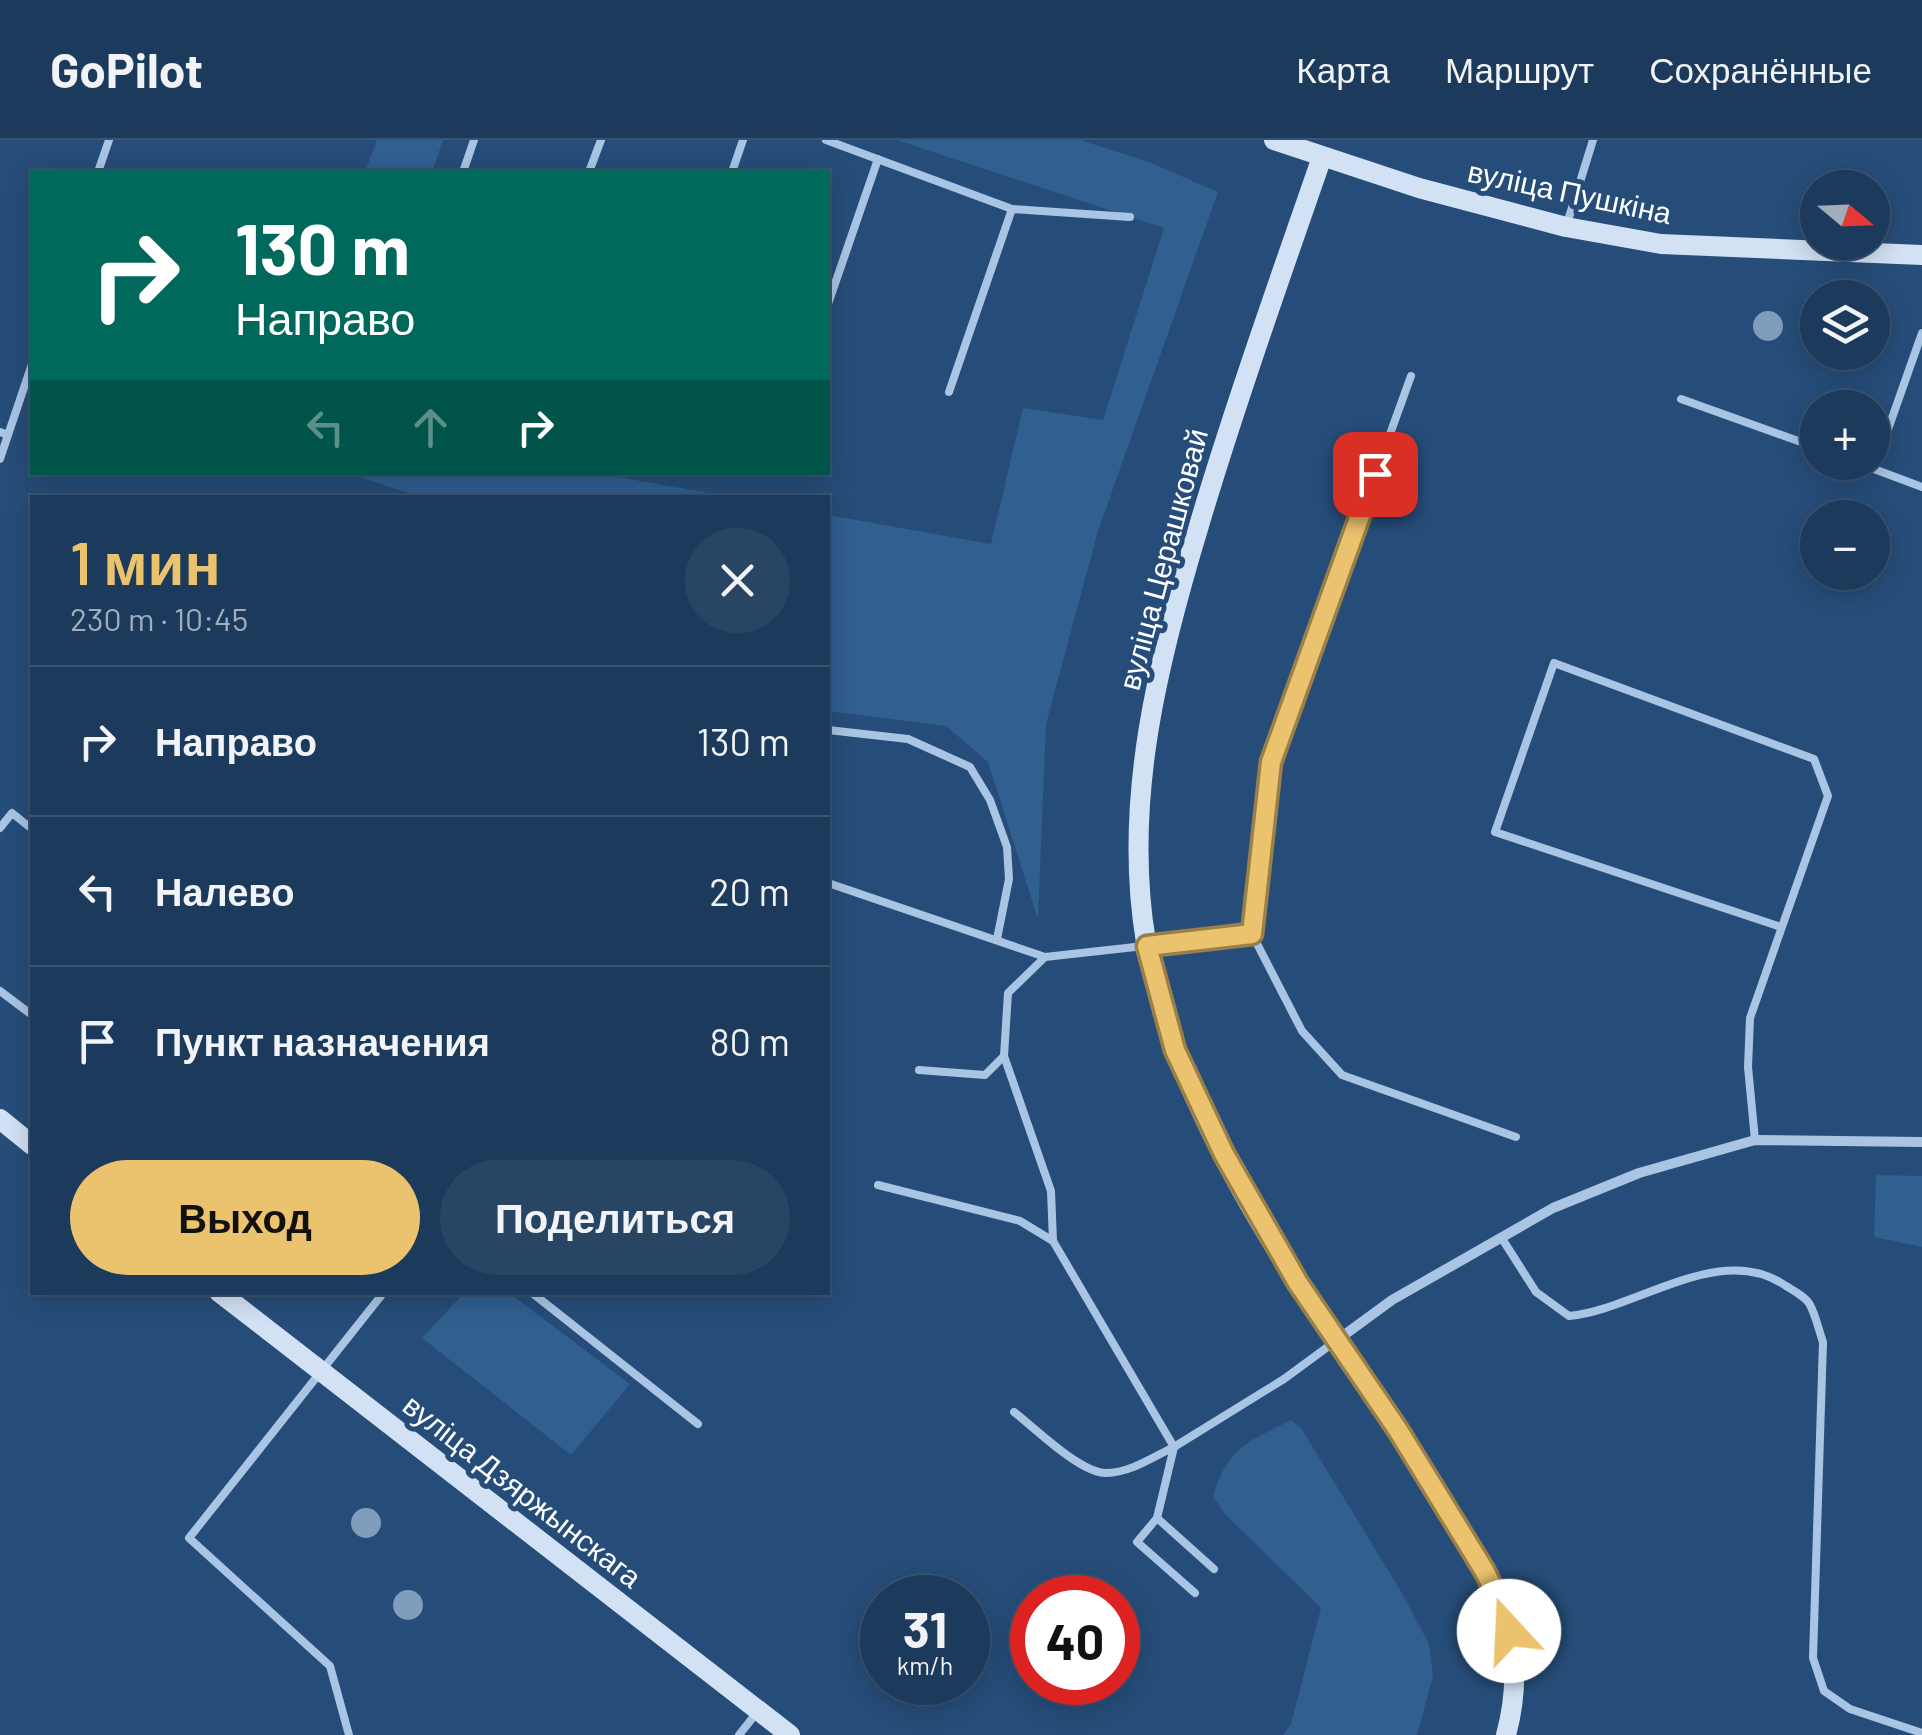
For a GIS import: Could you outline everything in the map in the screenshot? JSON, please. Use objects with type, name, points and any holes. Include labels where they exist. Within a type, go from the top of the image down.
[{"type":"street","name":"вуліца Пушкіна","points":[[1274,140],[1420,188],[1566,227],[1662,244],[1922,255]]},
{"type":"street","name":"вуліца Церашковай","points":[[1322,157],[1222,447],[1172,617],[1148,723],[1137,875],[1147,946],[1175,1050],[1224,1154],[1271,1239],[1412,1451],[1504,1610],[1514,1652],[1514,1689],[1506,1735]]},
{"type":"street","points":[[0,1120],[30,1143]]},
{"type":"street","points":[[1336,1341],[1392,1300],[1553,1208],[1639,1173],[1755,1140],[1922,1142]]},
{"type":"street","name":"вуліца Дзяржынскага","points":[[223,1295],[790,1735]]},
{"type":"lane","points":[[99,170],[109,140]]},
{"type":"lane","points":[[464,170],[474,140]]},
{"type":"lane","points":[[590,170],[601,140]]},
{"type":"lane","points":[[733,170],[744,140]]},
{"type":"lane","points":[[826,140],[1012,208],[1130,217]]},
{"type":"lane","points":[[1566,227],[1593,140]]},
{"type":"lane","points":[[830,298],[878,159]]},
{"type":"lane","points":[[949,392],[1012,208]]},
{"type":"lane","points":[[1890,424],[1922,333]]},
{"type":"lane","points":[[0,459],[4,434],[30,369]]},
{"type":"lane","points":[[1410,376],[1271,762],[1252,934],[1302,1031],[1342,1075],[1516,1137]]},
{"type":"lane","points":[[1681,399],[1800,442]]},
{"type":"lane","points":[[1890,475],[1922,486]]},
{"type":"lane","points":[[1755,1140],[1748,1067],[1750,1018],[1828,796],[1814,760],[1554,664],[1495,832],[1781,927]]},
{"type":"lane","points":[[830,730],[908,739],[970,767],[990,800],[1007,846],[1009,879],[997,940]]},
{"type":"lane","points":[[0,828],[12,813],[30,827]]},
{"type":"lane","points":[[830,884],[1045,957],[1252,934]]},
{"type":"lane","points":[[1045,957],[1008,993],[1004,1056],[1051,1190],[1053,1240],[1174,1447],[1158,1518],[1137,1542],[1195,1593]]},
{"type":"lane","points":[[0,991],[30,1014]]},
{"type":"lane","points":[[919,1070],[985,1074],[1004,1056]]},
{"type":"lane","points":[[878,1185],[1020,1222],[1053,1240]]},
{"type":"lane","points":[[1501,1237],[1536,1292],[1569,1316],[1595,1314],[1705,1272],[1744,1272],[1779,1280],[1809,1302],[1823,1342],[1812,1658],[1824,1691],[1850,1709],[1922,1733]]},
{"type":"lane","points":[[348,1735],[330,1666],[189,1538],[382,1295]]},
{"type":"lane","points":[[534,1295],[698,1424]]},
{"type":"lane","points":[[1014,1412],[1083,1466],[1104,1474],[1129,1469],[1174,1447],[1284,1379],[1336,1341]]},
{"type":"lane","points":[[1158,1518],[1214,1569]]},
{"type":"lane","points":[[739,1735],[758,1711]]},
{"type":"shaded area","points":[[377,140],[443,140],[433,170],[366,170]]},
{"type":"shaded area","points":[[897,140],[1080,140],[1149,162],[1218,192],[1098,531],[1046,724],[1038,919],[988,762],[946,726],[830,711],[830,515],[991,544],[1023,408],[1103,420],[1164,228]]},
{"type":"shaded area","points":[[354,475],[606,475],[721,495],[415,495]]},
{"type":"shaded area","points":[[1876,1175],[1922,1176],[1922,1247],[1874,1237]]},
{"type":"shaded area","points":[[462,1295],[512,1295],[630,1384],[571,1455],[422,1338]]},
{"type":"shaded area","points":[[1291,1420],[1301,1428],[1429,1644],[1433,1676],[1417,1735],[1283,1735],[1291,1724],[1321,1608],[1223,1512],[1213,1496],[1233,1456],[1251,1441]]},
{"type":"route","points":[[1375,474],[1271,762],[1252,934],[1147,946],[1175,1050],[1224,1154],[1298,1283],[1398,1430],[1484,1570],[1504,1610],[1509,1631]]}]
